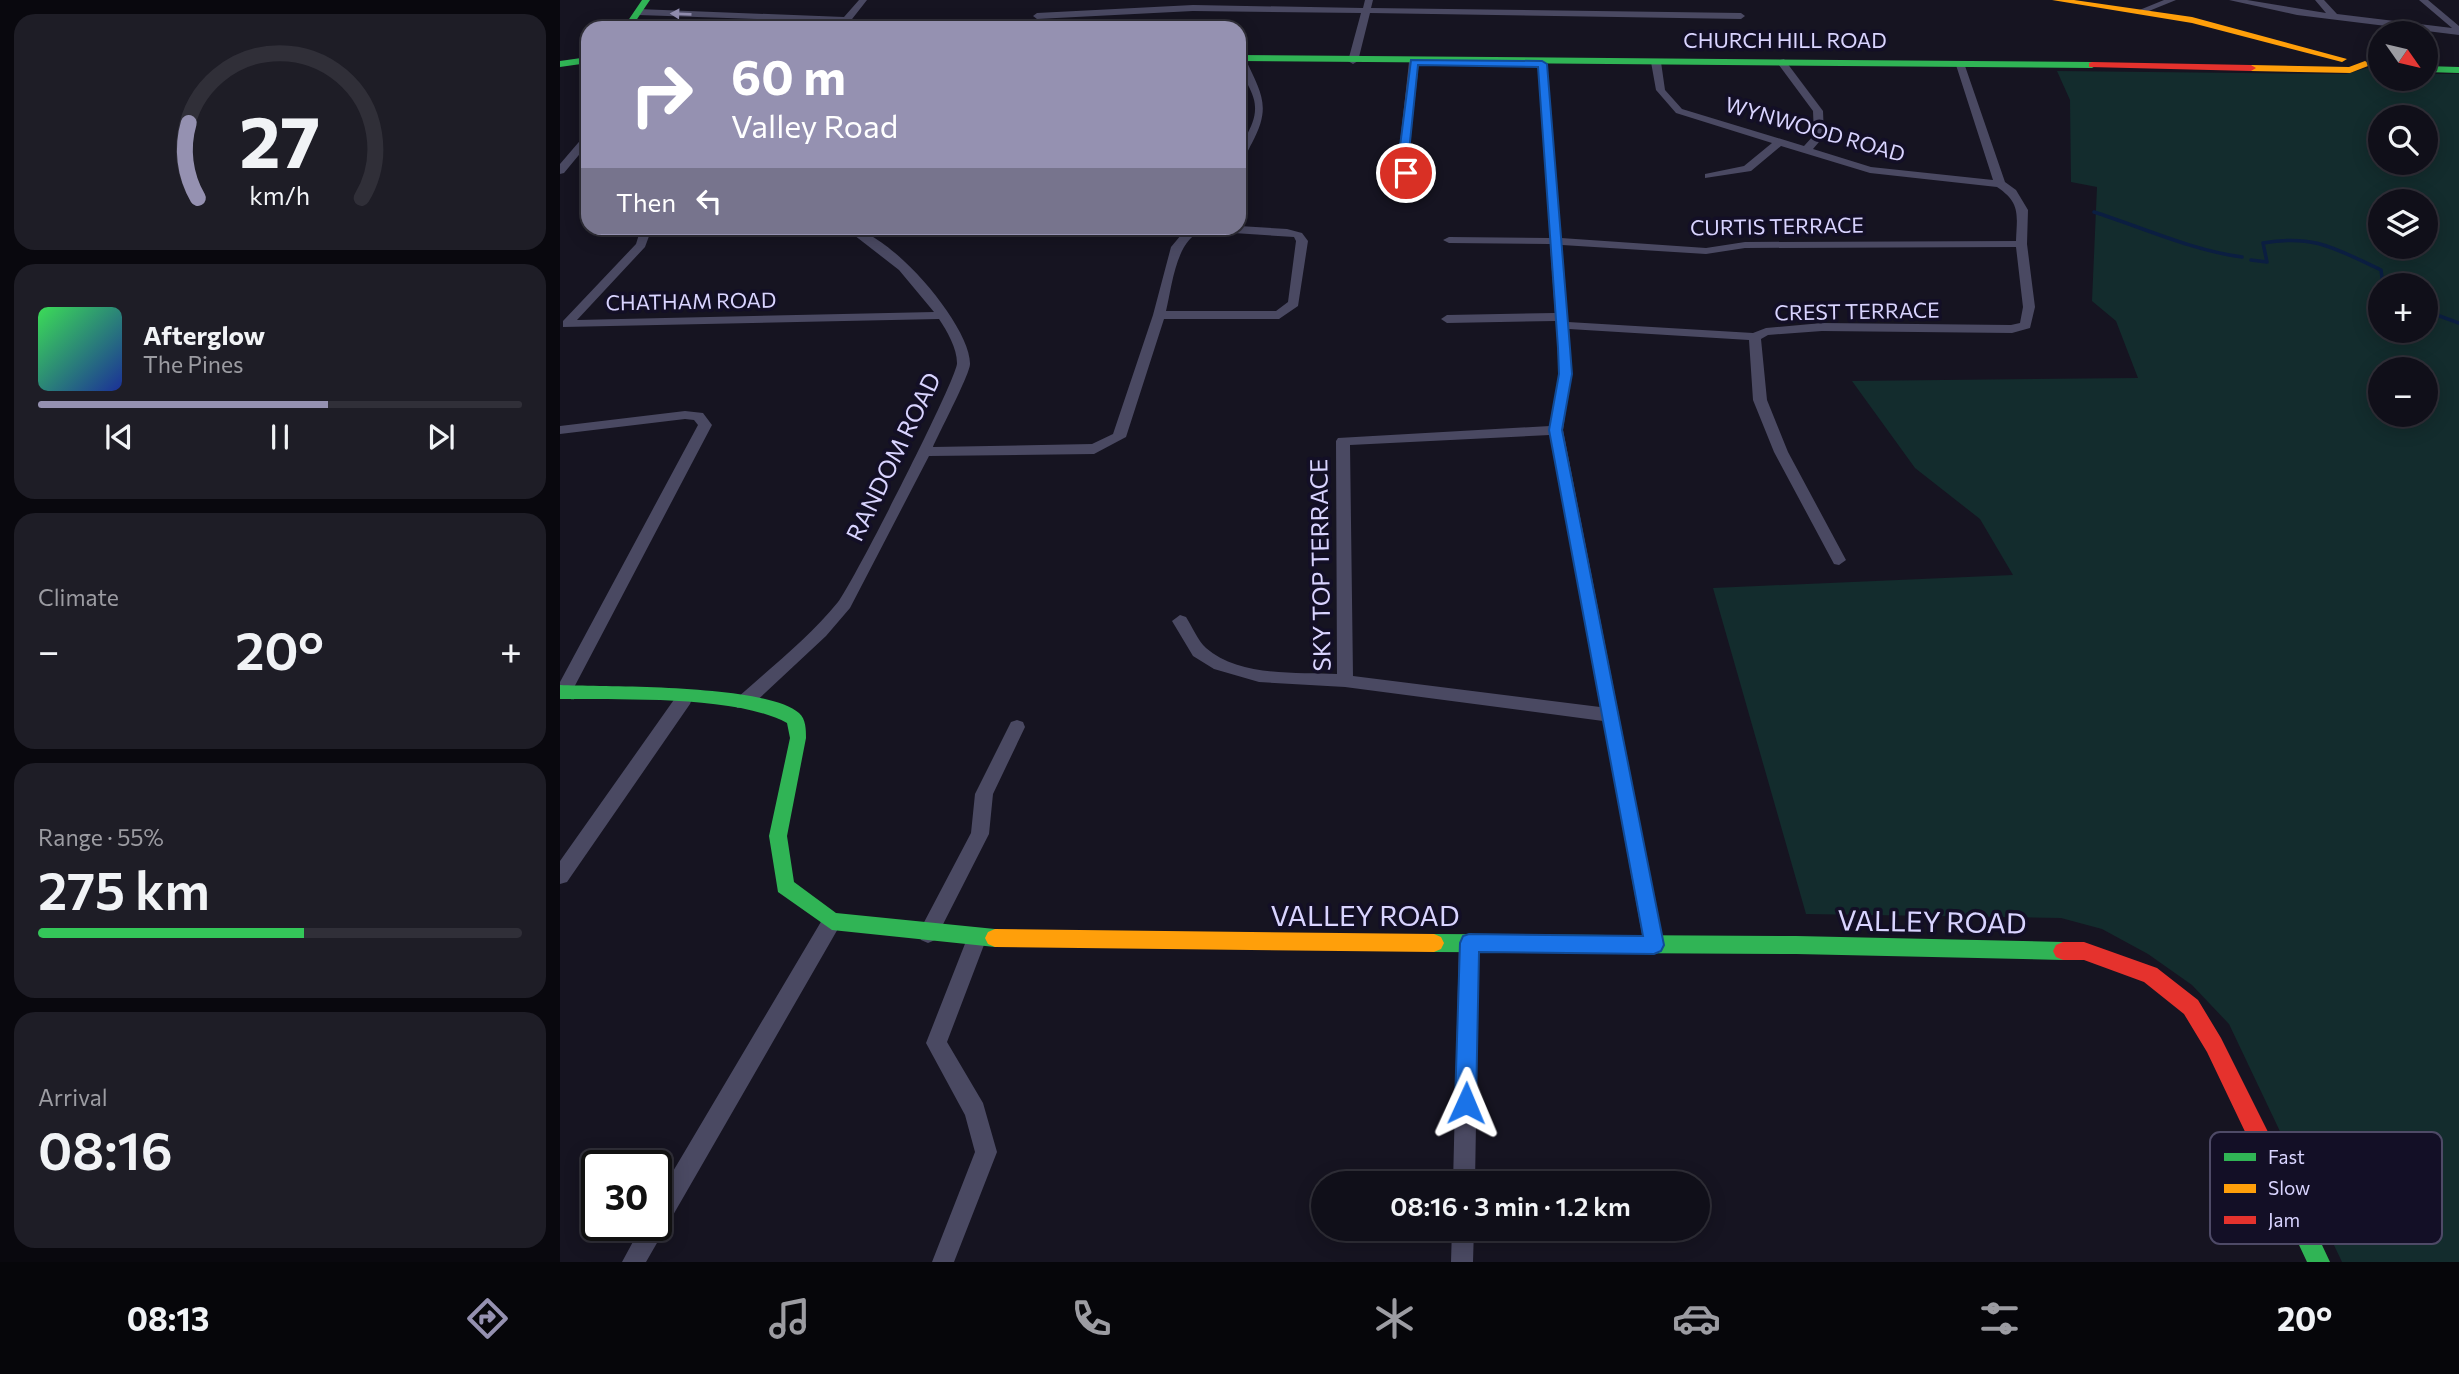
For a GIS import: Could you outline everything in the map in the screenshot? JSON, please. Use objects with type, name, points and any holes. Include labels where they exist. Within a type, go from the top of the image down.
[{"type":"street","points":[[632,21],[642,6],[847,20],[863,0]]},
{"type":"street","points":[[1105,0],[1110,13]]},
{"type":"street","points":[[1353,61],[1369,0]]},
{"type":"street","points":[[2056,0],[2192,20],[2336,64]]},
{"type":"street","points":[[2233,0],[2334,16],[2459,31]]},
{"type":"street","points":[[2319,0],[2334,16]]},
{"type":"street","points":[[2423,0],[2459,31]]},
{"type":"street","points":[[2141,11],[2171,1],[2192,20]]},
{"type":"street","points":[[1037,16],[1165,8],[1741,16]]},
{"type":"street","name":"CHURCH HILL ROAD","points":[[1246,58],[1542,64],[1781,61],[1961,65],[2336,64],[2350,70],[2368,66]]},
{"type":"street","points":[[560,65],[581,61]]},
{"type":"street","points":[[1781,61],[1818,111],[1819,136],[1807,149]]},
{"type":"street","points":[[1403,162],[1414,62]]},
{"type":"street","name":"WYNWOOD ROAD","points":[[1656,62],[1656,82],[1662,97],[1679,111],[1870,170],[2000,184]]},
{"type":"street","points":[[1542,64],[1563,321],[1565,374],[1556,430],[1608,715],[1654,945]]},
{"type":"street","points":[[1961,65],[2000,184],[2012,192],[2023,210],[2021,244]]},
{"type":"street","points":[[2438,69],[2459,70]]},
{"type":"street","points":[[1246,71],[1262,105],[1259,121],[1246,144]]},
{"type":"street","points":[[1709,176],[1747,169],[1779,142]]},
{"type":"street","points":[[560,171],[581,146]]},
{"type":"street","points":[[1159,315],[1279,315],[1294,303],[1302,241],[1297,235],[1287,232],[1246,229]]},
{"type":"street","name":"CHATHAM ROAD","points":[[644,235],[641,245],[567,324],[942,315]]},
{"type":"street","name":"RANDOM ROAD","points":[[743,703],[820,632],[845,604],[924,452],[964,365],[954,337],[942,315],[891,253],[862,235]]},
{"type":"street","points":[[924,452],[1094,449],[1119,437],[1159,315],[1177,247],[1185,235]]},
{"type":"street","name":"CURTIS TERRACE","points":[[1449,240],[1556,241],[1706,251],[1745,245],[2021,244]]},
{"type":"street","name":"CREST TERRACE","points":[[1447,318],[1563,321],[1755,337],[1766,332],[1822,327],[1999,329],[2026,325],[2029,307],[2021,244]]},
{"type":"street","points":[[1755,337],[1760,400],[1781,452],[1839,560]]},
{"type":"street","points":[[560,430],[685,415],[698,416],[705,425],[561,692]]},
{"type":"street","name":"SKY TOP TERRACE","points":[[1556,430],[1343,442],[1345,681],[1608,715]]},
{"type":"street","points":[[1181,621],[1199,652],[1220,665],[1259,676],[1345,681]]},
{"type":"street","name":"VALLEY ROAD","points":[[561,692],[743,703],[780,710],[796,722],[798,738],[778,836],[785,886],[832,921],[928,934],[1151,942],[2084,951],[2150,975],[2191,1007],[2214,1045],[2256,1132]]},
{"type":"street","points":[[560,876],[684,699]]},
{"type":"street","points":[[928,934],[980,834],[984,794],[1017,727]]},
{"type":"street","points":[[672,1195],[832,921]]},
{"type":"street","points":[[943,1262],[986,1152],[975,1111],[936,1043],[977,937]]},
{"type":"street","points":[[1464,1171],[1469,943]]},
{"type":"street","points":[[633,1262],[645,1241]]},
{"type":"street","points":[[1462,1262],[1463,1241]]},
{"type":"street","name":"VALLEY ROAD","points":[[2310,1244],[2319,1262]]},
{"type":"green space","points":[[2367,68],[2368,91],[2438,91],[2438,74],[2459,74],[2459,1262],[2342,1262],[2333,1244],[2442,1244],[2442,1132],[2280,1132],[2229,1024],[2192,985],[2148,954],[2102,929],[2061,918],[1806,914],[1713,588],[2013,575],[1980,519],[1915,468],[1852,381],[2138,378],[2116,321],[2092,301],[2097,187],[2071,182],[2070,100],[2057,71],[2346,74]]},
{"type":"waterway","points":[[2094,212],[2186,244],[2242,257]]},
{"type":"waterway","points":[[2251,260],[2267,262],[2263,243],[2297,240],[2338,250],[2381,270],[2381,273]]},
{"type":"waterway","points":[[2438,315],[2459,323]]},
{"type":"traffic: fast","points":[[632,21],[646,0]]},
{"type":"traffic: fast","points":[[1246,58],[2092,65]]},
{"type":"traffic: fast","points":[[560,64],[581,61]]},
{"type":"traffic: fast","points":[[2438,69],[2459,70]]},
{"type":"traffic: fast","points":[[560,692],[718,699],[751,703],[777,710],[793,718],[797,725],[798,738],[778,836],[785,886],[832,921],[995,938]]},
{"type":"traffic: fast","points":[[1434,943],[1796,945],[2063,951]]},
{"type":"traffic: fast","points":[[2310,1244],[2319,1262]]},
{"type":"traffic: slow","points":[[2056,0],[2192,20],[2342,59]]},
{"type":"traffic: slow","points":[[2251,68],[2350,70],[2365,64]]},
{"type":"traffic: slow","points":[[995,938],[1434,943]]},
{"type":"traffic: jam","points":[[2092,65],[2251,68]]},
{"type":"traffic: jam","points":[[2063,951],[2084,951],[2150,975],[2191,1007],[2214,1045],[2256,1132]]},
{"type":"route","points":[[1406,173],[1411,169],[1403,162],[1414,62],[1542,64],[1563,317],[1565,374],[1556,430],[1608,715],[1654,945],[1469,943],[1466,1103]]}]
